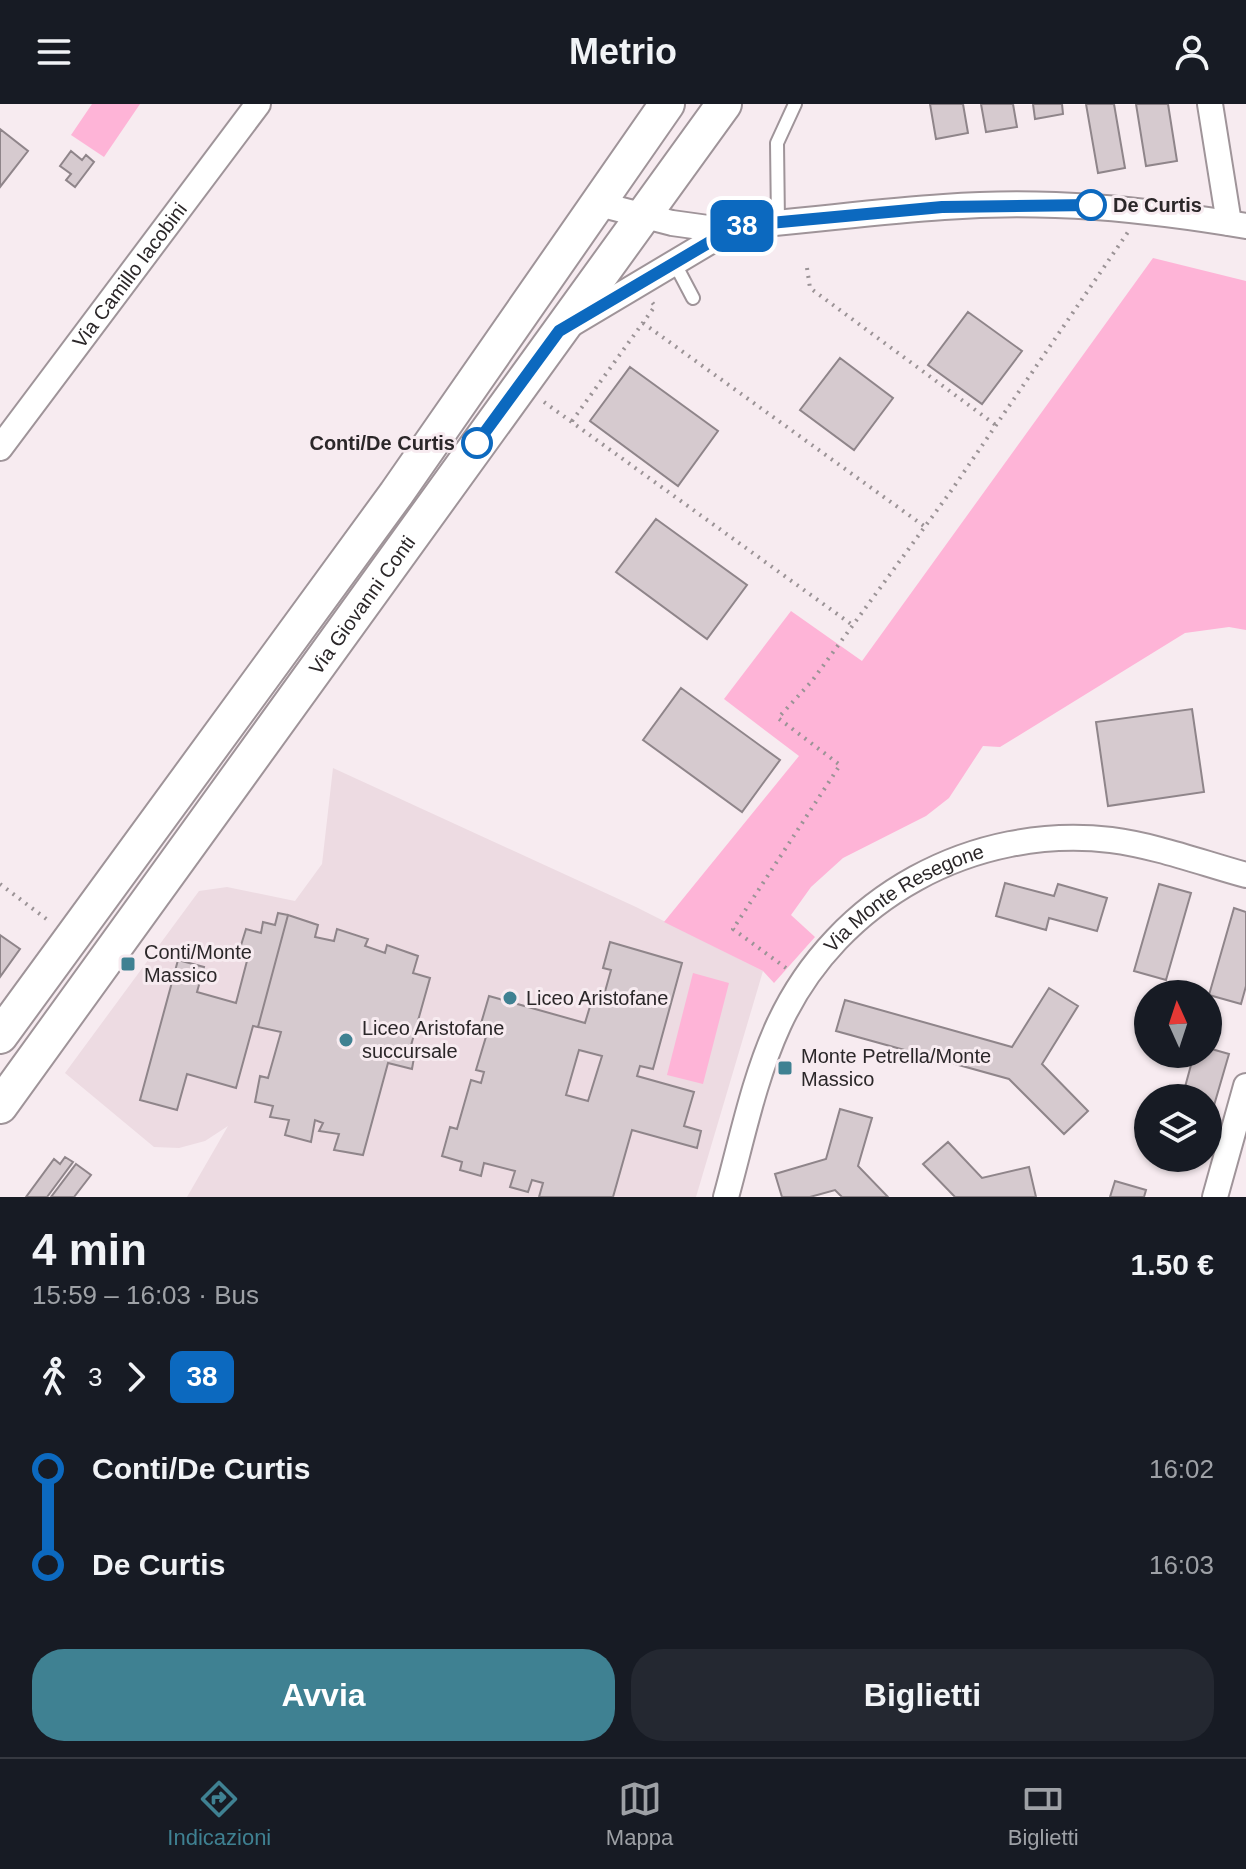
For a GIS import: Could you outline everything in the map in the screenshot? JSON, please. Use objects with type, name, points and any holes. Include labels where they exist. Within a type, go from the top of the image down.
[{"type":"main road","name":"Via Giovanni Conti","points":[[0,1036],[396,494],[595,203],[667,104]]},
{"type":"main road","name":"Via Giovanni Conti","points":[[0,1106],[724,104]]},
{"type":"street","name":"Via Camillo Iacobini","points":[[0,448],[258,104]]},
{"type":"street","points":[[595,203],[687,226],[737,226],[971,205],[1069,204],[1142,210],[1237,224],[1210,104]]},
{"type":"street","points":[[559,331],[737,226]]},
{"type":"street","name":"Via Monte Resegone","points":[[726,1197],[766,1057],[803,981],[857,920],[905,882],[934,867],[995,847],[1053,839],[1113,840],[1246,875]]},
{"type":"street","points":[[1215,1197],[1246,1086]]},
{"type":"lane","points":[[778,222],[777,143],[795,104]]},
{"type":"lane","points":[[674,262],[693,298]]},
{"type":"path","points":[[803,981],[733,929],[840,765],[778,718],[812,681],[997,426],[1142,210]]},
{"type":"path","points":[[807,268],[810,288],[997,426]]},
{"type":"path","points":[[636,285],[655,306],[572,421],[852,624]]},
{"type":"path","points":[[643,323],[924,526]]},
{"type":"path","points":[[0,884],[71,938]]},
{"type":"shaded area","points":[[92,104],[140,104],[104,157],[71,135]]},
{"type":"shaded area","points":[[1153,258],[1246,281],[1246,630],[1229,627],[1185,633],[1000,747],[983,746],[949,798],[926,816],[843,858],[811,887],[791,915],[815,937],[774,983],[763,971],[664,922],[799,756],[724,699],[791,611],[862,661]]},
{"type":"shaded area","name":"Liceo Aristofane","points":[[333,768],[636,907],[763,971],[696,1197],[187,1197],[228,1126],[205,1141],[179,1148],[154,1147],[65,1073],[199,891],[227,887],[295,901],[322,864]]},
{"type":"shaded area","points":[[693,973],[729,983],[703,1084],[667,1075]]},
{"type":"building","points":[[930,104],[963,104],[968,133],[936,139]]},
{"type":"building","points":[[981,104],[1013,104],[1017,127],[986,132]]},
{"type":"building","points":[[1033,104],[1062,104],[1063,114],[1035,119]]},
{"type":"building","points":[[1086,104],[1114,104],[1125,168],[1098,173]]},
{"type":"building","points":[[1136,104],[1168,104],[1177,161],[1146,166]]},
{"type":"building","points":[[0,129],[28,151],[0,187]]},
{"type":"building","points":[[71,151],[82,160],[86,155],[94,162],[75,187],[66,180],[71,174],[60,166]]},
{"type":"building","points":[[968,312],[1022,351],[982,404],[928,365]]},
{"type":"building","points":[[840,358],[893,398],[854,450],[800,410]]},
{"type":"building","points":[[630,367],[718,431],[678,486],[590,421]]},
{"type":"building","points":[[656,519],[747,585],[707,639],[616,572]]},
{"type":"building","points":[[681,688],[780,760],[742,812],[643,740]]},
{"type":"building","points":[[1192,709],[1204,792],[1108,806],[1096,722]]},
{"type":"building","points":[[1005,883],[1054,896],[1058,884],[1107,898],[1097,931],[1049,918],[1046,930],[996,916]]},
{"type":"building","points":[[1159,884],[1191,893],[1166,980],[1134,971]]},
{"type":"building","points":[[1234,908],[1246,912],[1246,986],[1241,1004],[1222,999],[1222,980],[1213,980]]},
{"type":"building","points":[[278,913],[288,915],[258,1027],[253,1026],[236,1088],[187,1074],[177,1110],[140,1100],[178,960],[204,967],[197,992],[236,1003],[248,957],[238,955],[246,929],[261,933],[263,922],[275,925]]},
{"type":"building","name":"Liceo Aristofane succursale","points":[[288,915],[318,925],[315,937],[334,941],[337,929],[368,939],[365,946],[385,953],[387,945],[418,956],[413,973],[430,978],[410,1049],[415,1052],[412,1069],[388,1063],[363,1155],[334,1150],[339,1134],[319,1131],[323,1123],[315,1120],[311,1142],[285,1135],[289,1120],[270,1117],[273,1106],[255,1102],[260,1076],[268,1078],[281,1032],[258,1027]]},
{"type":"building","points":[[0,935],[20,949],[0,977]]},
{"type":"building","name":"Liceo Aristofane","points":[[610,942],[682,963],[653,1069],[640,1066],[637,1076],[694,1092],[684,1126],[701,1131],[697,1148],[632,1130],[613,1197],[539,1197],[543,1183],[532,1180],[528,1192],[510,1187],[515,1171],[484,1163],[481,1176],[460,1170],[462,1162],[442,1156],[450,1127],[457,1129],[471,1080],[481,1083],[484,1072],[476,1070],[488,1030],[480,1027],[489,996],[585,1023],[591,1003],[601,1006],[611,970],[603,968]],"holes":[[[579,1050],[602,1056],[588,1101],[566,1095]]]},
{"type":"building","points":[[1049,988],[1078,1006],[1042,1064],[1088,1111],[1064,1134],[1009,1079],[836,1031],[845,1000],[1012,1047]]},
{"type":"building","points":[[1222,1052],[1229,1054],[1220,1084],[1186,1084],[1190,1068],[1222,1068]]},
{"type":"building","points":[[840,1109],[872,1118],[858,1166],[888,1197],[842,1197],[835,1190],[810,1197],[782,1197],[775,1174],[826,1159]]},
{"type":"building","points":[[948,1142],[982,1178],[1029,1167],[1036,1197],[955,1197],[923,1164]]},
{"type":"building","points":[[65,1157],[73,1162],[47,1197],[26,1197],[54,1159],[60,1164]]},
{"type":"building","points":[[76,1164],[91,1175],[74,1197],[51,1197]]},
{"type":"building","points":[[1115,1181],[1146,1190],[1144,1197],[1110,1197]]},
{"type":"bus line","name":"38","points":[[477,443],[559,331],[737,226],[942,207],[1091,205]]},
{"type":"place","name":"De Curtis","points":[[1091,205]]},
{"type":"place","name":"Conti/De Curtis","points":[[477,443]]},
{"type":"place","name":"Conti/Monte Massico","points":[[128,964]]},
{"type":"place","name":"Liceo Aristofane","points":[[510,998]]},
{"type":"place","name":"Liceo Aristofane succursale","points":[[346,1040]]},
{"type":"place","name":"Monte Petrella/Monte Massico","points":[[785,1068]]}]
